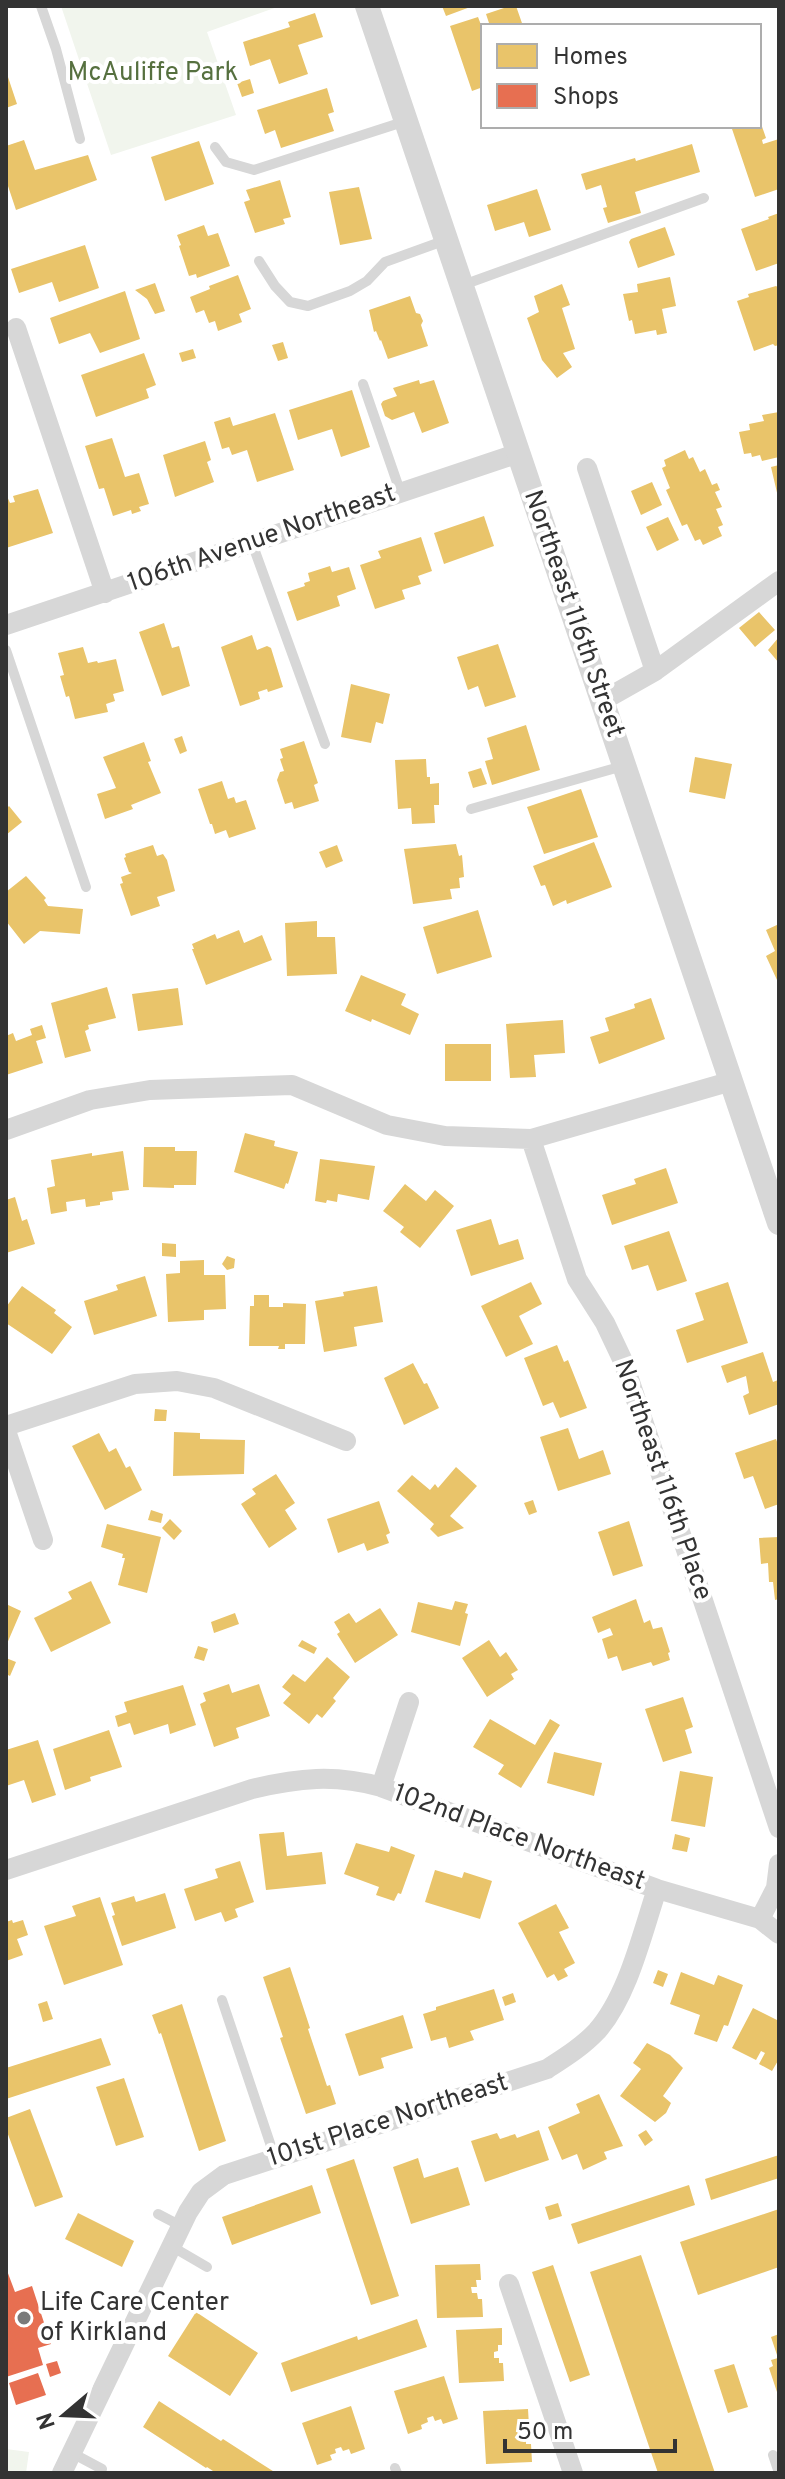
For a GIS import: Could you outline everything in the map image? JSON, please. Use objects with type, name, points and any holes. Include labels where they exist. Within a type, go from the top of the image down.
[{"type":"street","name":"Northeast 116th Street","points":[[367,6],[779,1223]]},
{"type":"street","points":[[16,328],[105,593]]},
{"type":"street","name":"106th Avenue Northeast","points":[[6,625],[519,453]]},
{"type":"street","points":[[587,468],[655,671]]},
{"type":"street","points":[[602,701],[655,671],[779,581]]},
{"type":"street","points":[[6,1130],[90,1100],[150,1090],[292,1085],[387,1125],[445,1136],[531,1139],[732,1081]]},
{"type":"street","name":"Northeast 116th Place","points":[[531,1139],[577,1279],[605,1323],[623,1361],[779,1828]]},
{"type":"street","points":[[43,1540],[6,1428],[135,1384],[177,1381],[214,1388],[346,1441]]},
{"type":"street","name":"102nd Place Northeast","points":[[381,1787],[409,1702]]},
{"type":"street","name":"102nd Place Northeast","points":[[6,1870],[252,1789],[279,1782],[352,1778],[657,1889]]},
{"type":"street","points":[[760,1919],[776,1888],[779,1864]]},
{"type":"street","points":[[657,1889],[760,1919],[779,1934]]},
{"type":"street","name":"101st Place Northeast","points":[[62,2473],[171,2246],[201,2192],[224,2175],[547,2069],[597,2031],[614,2005],[633,1963],[657,1889]]},
{"type":"street","points":[[509,2284],[573,2473]]},
{"type":"lane","points":[[41,6],[80,139]]},
{"type":"lane","points":[[215,147],[226,162],[254,170],[406,121]]},
{"type":"lane","points":[[462,285],[704,198]]},
{"type":"lane","points":[[259,261],[290,302],[308,306],[350,291],[367,281],[385,262],[446,240]]},
{"type":"lane","points":[[363,384],[400,491]]},
{"type":"lane","points":[[252,543],[325,744]]},
{"type":"lane","points":[[6,650],[86,887]]},
{"type":"lane","points":[[471,809],[625,766]]},
{"type":"lane","points":[[222,2000],[275,2158]]},
{"type":"lane","points":[[158,2214],[181,2226]]},
{"type":"lane","points":[[171,2246],[207,2267]]},
{"type":"lane","points":[[72,2453],[102,2469]]},
{"type":"lane","points":[[773,2455],[779,2473]]},
{"type":"green space","name":"McAuliffe Park","points":[[61,6],[280,6],[207,32],[236,115],[111,155]]},
{"type":"green space","points":[[6,2449],[29,2452],[26,2473],[6,2473]]},
{"type":"building: Homes","points":[[442,6],[473,6],[446,16]]},
{"type":"building: Homes","points":[[516,6],[522,24],[489,24],[486,14]]},
{"type":"building: Homes","points":[[315,13],[323,37],[298,45],[308,74],[279,84],[270,59],[250,66],[243,42],[290,27],[288,22]]},
{"type":"building: Homes","points":[[478,17],[481,25],[481,88],[472,91],[450,26]]},
{"type":"building: Homes","points":[[6,71],[17,104],[6,108]]},
{"type":"building: Homes","points":[[250,79],[254,93],[242,97],[237,83]]},
{"type":"building: Homes","points":[[327,88],[334,112],[328,114],[334,131],[281,148],[275,130],[265,134],[257,110]]},
{"type":"building: Homes","points":[[761,124],[766,138],[762,140],[763,144],[779,139],[779,189],[755,197],[732,128],[761,128]]},
{"type":"building: Homes","points":[[24,140],[35,170],[88,155],[97,180],[16,210],[6,180],[6,146]]},
{"type":"building: Homes","points":[[199,141],[214,184],[165,201],[151,157]]},
{"type":"building: Homes","points":[[692,144],[700,172],[635,192],[641,213],[608,223],[601,185],[586,190],[581,174]]},
{"type":"building: Homes","points":[[280,180],[291,217],[283,219],[285,224],[255,233],[244,202],[250,200],[246,190]]},
{"type":"building: Homes","points":[[359,187],[372,239],[340,245],[329,192]]},
{"type":"building: Homes","points":[[537,189],[551,230],[529,237],[524,222],[495,231],[487,205]]},
{"type":"building: Homes","points":[[779,213],[779,263],[756,271],[741,229]]},
{"type":"building: Homes","points":[[204,225],[208,236],[218,233],[230,266],[197,278],[196,274],[189,276],[177,235]]},
{"type":"building: Homes","points":[[665,227],[675,255],[638,268],[629,242]]},
{"type":"building: Homes","points":[[85,245],[99,288],[59,302],[52,282],[19,293],[11,269]]},
{"type":"building: Homes","points":[[238,275],[251,309],[239,314],[242,322],[218,331],[215,321],[209,323],[204,310],[196,313],[190,297]]},
{"type":"building: Homes","points":[[670,277],[676,306],[662,309],[667,333],[657,335],[656,330],[635,334],[623,294],[638,292],[637,284]]},
{"type":"building: Homes","points":[[155,283],[165,311],[155,314],[147,299],[135,290]]},
{"type":"building: Homes","points":[[562,284],[570,305],[562,308],[575,349],[563,353],[572,367],[557,378],[542,360],[527,318],[539,312],[534,296]]},
{"type":"building: Homes","points":[[776,286],[779,288],[779,345],[754,351],[737,301],[749,297],[748,294]]},
{"type":"building: Homes","points":[[125,291],[140,339],[100,353],[90,333],[59,344],[50,318]]},
{"type":"building: Homes","points":[[410,296],[416,313],[423,321],[421,325],[428,346],[388,359],[381,340],[374,332],[369,310]]},
{"type":"building: Homes","points":[[283,342],[288,358],[278,361],[272,345]]},
{"type":"building: Homes","points":[[193,349],[196,358],[182,362],[179,353]]},
{"type":"building: Homes","points":[[144,353],[156,385],[146,389],[149,398],[96,417],[81,375]]},
{"type":"building: Homes","points":[[419,380],[420,384],[434,380],[449,423],[422,433],[414,412],[392,420],[385,416],[381,404],[397,396],[393,388]]},
{"type":"building: Homes","points":[[352,390],[370,447],[341,457],[332,429],[298,440],[289,410]]},
{"type":"building: Homes","points":[[779,412],[779,457],[762,461],[760,455],[752,457],[751,453],[744,454],[739,432],[750,430],[749,424],[764,421],[762,415]]},
{"type":"building: Homes","points":[[275,413],[294,470],[257,482],[247,450],[232,455],[229,447],[222,449],[214,422],[230,417],[233,426]]},
{"type":"building: Homes","points":[[112,438],[125,477],[139,473],[149,504],[139,507],[141,511],[132,514],[131,510],[113,516],[104,488],[99,489],[85,446]]},
{"type":"building: Homes","points":[[205,441],[211,460],[207,462],[214,482],[175,497],[163,455]]},
{"type":"building: Homes","points":[[685,450],[689,459],[693,457],[700,472],[705,469],[712,485],[717,483],[720,490],[715,492],[722,507],[716,509],[723,525],[718,527],[722,536],[703,545],[700,539],[695,541],[687,524],[682,526],[666,490],[670,488],[662,468],[666,466],[664,460]]},
{"type":"building: Homes","points":[[779,465],[779,497],[778,497],[771,467]]},
{"type":"building: Homes","points":[[652,482],[662,505],[641,515],[631,491]]},
{"type":"building: Homes","points":[[38,489],[53,533],[6,548],[6,494],[10,503],[15,502],[13,496]]},
{"type":"building: Homes","points":[[484,516],[494,546],[444,564],[434,533]]},
{"type":"building: Homes","points":[[668,517],[679,540],[657,551],[646,527]]},
{"type":"building: Homes","points":[[421,537],[432,571],[418,576],[421,584],[402,590],[405,599],[375,609],[360,565],[381,558],[378,551]]},
{"type":"building: Homes","points":[[330,566],[332,572],[349,567],[356,589],[337,596],[340,606],[297,621],[287,592],[305,586],[304,583],[310,581],[308,573]]},
{"type":"building: Homes","points":[[759,612],[775,630],[755,647],[739,628]]},
{"type":"building: Homes","points":[[164,623],[172,648],[179,646],[190,686],[162,696],[139,632]]},
{"type":"building: Homes","points":[[252,635],[257,650],[267,646],[271,648],[283,687],[258,692],[260,699],[240,706],[221,647]]},
{"type":"building: Homes","points":[[779,637],[779,663],[768,650]]},
{"type":"building: Homes","points":[[498,644],[516,697],[485,707],[478,686],[468,690],[457,657]]},
{"type":"building: Homes","points":[[83,647],[88,663],[116,659],[124,691],[113,694],[115,701],[106,704],[108,712],[75,719],[60,676],[64,675],[58,653]]},
{"type":"building: Homes","points":[[351,684],[390,694],[383,724],[376,722],[371,743],[341,737]]},
{"type":"building: Homes","points":[[526,725],[540,770],[492,785],[485,761],[493,759],[487,738]]},
{"type":"building: Homes","points":[[182,736],[187,751],[180,754],[174,739]]},
{"type":"building: Homes","points":[[304,741],[318,783],[314,785],[319,801],[294,809],[292,802],[285,804],[277,780],[280,772],[284,771],[280,749]]},
{"type":"building: Homes","points":[[144,742],[151,761],[148,762],[161,793],[131,805],[133,809],[105,819],[97,794],[116,788],[103,757]]},
{"type":"building: Homes","points":[[695,757],[732,764],[725,799],[689,792]]},
{"type":"building: Homes","points":[[426,759],[430,784],[439,783],[439,805],[434,805],[435,823],[412,824],[411,808],[398,809],[395,760]]},
{"type":"building: Homes","points":[[481,768],[487,784],[473,788],[468,772]]},
{"type":"building: Homes","points":[[222,781],[228,799],[234,797],[236,803],[246,800],[256,829],[229,838],[226,830],[215,834],[198,789]]},
{"type":"building: Homes","points":[[581,789],[598,837],[544,854],[527,807]]},
{"type":"building: Homes","points":[[9,806],[22,822],[6,835],[6,809]]},
{"type":"building: Homes","points":[[594,842],[612,887],[553,906],[533,866]]},
{"type":"building: Homes","points":[[456,844],[459,856],[462,855],[464,877],[459,878],[460,888],[450,889],[452,899],[413,904],[404,849]]},
{"type":"building: Homes","points":[[153,845],[157,856],[163,854],[167,860],[175,891],[157,897],[160,906],[131,916],[120,884],[123,883],[121,877],[132,873],[129,872],[125,854]]},
{"type":"building: Homes","points":[[337,845],[343,861],[326,868],[319,852]]},
{"type":"building: Homes","points":[[26,876],[46,898],[44,900],[48,906],[83,909],[80,934],[40,931],[24,944],[6,921],[6,892]]},
{"type":"building: Homes","points":[[478,910],[492,957],[437,974],[423,927]]},
{"type":"building: Homes","points":[[317,921],[317,937],[335,937],[337,974],[287,976],[285,923]]},
{"type":"building: Homes","points":[[779,924],[777,980],[766,956],[775,951],[766,930]]},
{"type":"building: Homes","points":[[239,930],[244,943],[262,935],[272,960],[206,985],[192,944],[215,934],[217,939]]},
{"type":"building: Homes","points":[[361,975],[406,994],[401,1005],[419,1014],[410,1035],[345,1011]]},
{"type":"building: Homes","points":[[107,987],[116,1018],[88,1025],[89,1029],[85,1031],[91,1051],[65,1058],[51,1003]]},
{"type":"building: Homes","points":[[178,988],[183,1025],[138,1031],[132,994]]},
{"type":"building: Homes","points":[[651,998],[665,1039],[599,1064],[590,1037],[609,1031],[605,1018],[635,1008],[634,1004]]},
{"type":"building: Homes","points":[[563,1020],[565,1053],[534,1055],[536,1077],[510,1078],[506,1024]]},
{"type":"building: Homes","points":[[42,1025],[46,1038],[36,1041],[43,1063],[6,1075],[6,1036],[13,1033],[16,1041],[32,1035],[30,1029]]},
{"type":"building: Homes","points":[[445,1044],[491,1044],[491,1081],[445,1081]]},
{"type":"building: Homes","points":[[245,1133],[275,1141],[274,1146],[298,1152],[284,1189],[234,1172]]},
{"type":"building: Homes","points":[[144,1147],[197,1151],[196,1185],[143,1187]]},
{"type":"building: Homes","points":[[123,1151],[129,1190],[112,1192],[113,1200],[100,1202],[100,1205],[86,1207],[85,1199],[66,1202],[67,1211],[51,1214],[47,1188],[55,1186],[51,1160]]},
{"type":"building: Homes","points":[[320,1159],[375,1166],[369,1200],[338,1194],[337,1202],[315,1201]]},
{"type":"building: Homes","points":[[666,1168],[678,1203],[612,1225],[602,1195],[636,1184],[634,1179]]},
{"type":"building: Homes","points":[[405,1184],[426,1201],[435,1190],[454,1206],[420,1248],[400,1232],[404,1227],[383,1211]]},
{"type":"building: Homes","points":[[15,1197],[22,1221],[27,1219],[35,1244],[6,1253],[6,1200]]},
{"type":"building: Homes","points":[[491,1219],[499,1245],[518,1239],[524,1259],[471,1276],[456,1230]]},
{"type":"building: Homes","points":[[669,1231],[687,1281],[657,1291],[648,1265],[632,1270],[624,1246]]},
{"type":"building: Homes","points":[[162,1243],[176,1244],[176,1257],[162,1256]]},
{"type":"building: Homes","points":[[227,1256],[235,1259],[234,1268],[227,1270],[222,1264]]},
{"type":"building: Homes","points":[[204,1260],[204,1275],[225,1275],[226,1309],[204,1310],[204,1320],[168,1322],[166,1274],[180,1273],[180,1261]]},
{"type":"building: Homes","points":[[145,1276],[157,1316],[94,1335],[84,1301],[118,1290],[116,1285]]},
{"type":"building: Homes","points":[[531,1282],[542,1304],[519,1316],[533,1344],[506,1357],[481,1306]]},
{"type":"building: Homes","points":[[728,1282],[748,1343],[687,1363],[676,1330],[704,1320],[695,1293]]},
{"type":"building: Homes","points":[[22,1286],[56,1310],[54,1313],[72,1327],[52,1354],[6,1323],[6,1307]]},
{"type":"building: Homes","points":[[377,1286],[383,1322],[354,1327],[357,1346],[324,1352],[315,1301]]},
{"type":"building: Homes","points":[[254,1295],[269,1295],[269,1307],[283,1307],[283,1303],[306,1304],[305,1344],[285,1344],[285,1349],[278,1349],[279,1346],[249,1346],[250,1306],[254,1306]]},
{"type":"building: Homes","points":[[557,1345],[564,1362],[568,1360],[587,1408],[560,1418],[553,1402],[543,1406],[524,1358]]},
{"type":"building: Homes","points":[[763,1352],[773,1382],[779,1382],[779,1404],[749,1415],[743,1396],[749,1393],[746,1376],[727,1383],[721,1366]]},
{"type":"building: Homes","points":[[413,1363],[439,1408],[404,1425],[384,1378]]},
{"type":"building: Homes","points":[[155,1409],[167,1410],[166,1421],[154,1421]]},
{"type":"building: Homes","points":[[568,1428],[579,1459],[603,1450],[611,1474],[558,1491],[540,1437]]},
{"type":"building: Homes","points":[[174,1432],[200,1433],[200,1439],[245,1440],[244,1474],[173,1476]]},
{"type":"building: Homes","points":[[99,1433],[109,1452],[116,1448],[126,1468],[130,1466],[142,1490],[105,1510],[72,1446]]},
{"type":"building: Homes","points":[[776,1439],[779,1447],[779,1504],[765,1509],[753,1476],[744,1479],[735,1453]]},
{"type":"building: Homes","points":[[456,1467],[477,1486],[450,1516],[464,1528],[438,1537],[430,1529],[434,1524],[397,1491],[412,1475],[430,1490],[435,1484],[438,1488]]},
{"type":"building: Homes","points":[[276,1474],[295,1503],[285,1510],[297,1529],[269,1548],[241,1504],[256,1494],[252,1489]]},
{"type":"building: Homes","points":[[533,1500],[537,1512],[529,1515],[524,1503]]},
{"type":"building: Homes","points":[[379,1501],[390,1533],[386,1535],[389,1543],[367,1551],[364,1543],[338,1553],[327,1519]]},
{"type":"building: Homes","points":[[151,1510],[163,1514],[161,1523],[148,1520]]},
{"type":"building: Homes","points":[[170,1519],[182,1531],[174,1540],[162,1528]]},
{"type":"building: Homes","points":[[629,1521],[643,1566],[613,1576],[598,1532]]},
{"type":"building: Homes","points":[[107,1524],[161,1537],[147,1593],[118,1585],[125,1558],[122,1558],[123,1554],[101,1547]]},
{"type":"building: Homes","points":[[779,1537],[779,1599],[775,1600],[773,1582],[769,1582],[768,1563],[761,1564],[759,1538]]},
{"type":"building: Homes","points":[[91,1581],[111,1623],[51,1652],[34,1618],[72,1599],[68,1592]]},
{"type":"building: Homes","points":[[636,1599],[644,1623],[650,1620],[653,1629],[662,1627],[670,1660],[622,1671],[617,1656],[608,1659],[602,1639],[613,1635],[610,1628],[598,1633],[592,1617]]},
{"type":"building: Homes","points":[[455,1601],[468,1604],[460,1646],[411,1632],[418,1602],[452,1610]]},
{"type":"building: Homes","points":[[6,1604],[21,1611],[6,1646]]},
{"type":"building: Homes","points":[[380,1608],[398,1635],[355,1663],[337,1634],[340,1632],[334,1622],[349,1613],[356,1623]]},
{"type":"building: Homes","points":[[235,1613],[239,1624],[214,1633],[211,1622]]},
{"type":"building: Homes","points":[[302,1640],[317,1648],[314,1654],[298,1646]]},
{"type":"building: Homes","points":[[489,1640],[500,1657],[506,1652],[518,1670],[511,1674],[514,1679],[487,1697],[462,1658]]},
{"type":"building: Homes","points":[[198,1646],[208,1649],[204,1661],[194,1658]]},
{"type":"building: Homes","points":[[327,1657],[350,1677],[322,1718],[317,1714],[309,1724],[283,1703],[291,1694],[282,1687],[293,1674],[305,1682]]},
{"type":"building: Homes","points":[[6,1658],[16,1662],[10,1676],[6,1674]]},
{"type":"building: Homes","points":[[229,1684],[232,1693],[259,1684],[270,1716],[236,1728],[239,1738],[214,1747],[200,1704],[206,1701],[203,1693]]},
{"type":"building: Homes","points":[[183,1685],[196,1725],[170,1734],[168,1724],[134,1735],[130,1723],[118,1727],[115,1716],[127,1712],[124,1702]]},
{"type":"building: Homes","points":[[683,1697],[693,1727],[685,1730],[692,1753],[663,1762],[645,1709]]},
{"type":"building: Homes","points":[[490,1719],[535,1745],[550,1719],[560,1725],[521,1788],[498,1774],[504,1765],[473,1747]]},
{"type":"building: Homes","points":[[109,1730],[122,1767],[90,1777],[91,1781],[65,1790],[53,1749]]},
{"type":"building: Homes","points":[[38,1740],[56,1795],[32,1803],[24,1780],[6,1786],[6,1750]]},
{"type":"building: Homes","points":[[554,1752],[602,1763],[594,1796],[547,1783]]},
{"type":"building: Homes","points":[[680,1771],[713,1777],[705,1827],[671,1821]]},
{"type":"building: Homes","points":[[284,1832],[287,1856],[322,1852],[326,1884],[266,1890],[259,1834]]},
{"type":"building: Homes","points":[[675,1834],[690,1838],[687,1852],[672,1849]]},
{"type":"building: Homes","points":[[356,1843],[389,1852],[391,1846],[415,1855],[401,1894],[398,1893],[394,1901],[376,1895],[379,1887],[344,1874]]},
{"type":"building: Homes","points":[[240,1861],[254,1902],[235,1909],[238,1917],[225,1922],[221,1912],[195,1921],[184,1889],[218,1878],[215,1869]]},
{"type":"building: Homes","points":[[435,1870],[462,1878],[464,1872],[492,1881],[480,1919],[425,1902]]},
{"type":"building: Homes","points":[[165,1893],[176,1928],[122,1946],[111,1903],[134,1896],[136,1902]]},
{"type":"building: Homes","points":[[100,1897],[123,1965],[64,1985],[44,1926],[76,1916],[72,1906]]},
{"type":"building: Homes","points":[[556,1904],[569,1928],[559,1932],[575,1963],[564,1969],[568,1976],[558,1981],[554,1974],[547,1978],[518,1923]]},
{"type":"building: Homes","points":[[12,1920],[13,1923],[23,1920],[28,1935],[17,1939],[23,1955],[6,1961],[6,1922]]},
{"type":"building: Homes","points":[[290,1967],[327,2086],[330,2085],[336,2104],[306,2114],[263,1977]]},
{"type":"building: Homes","points":[[658,1970],[668,1974],[663,1987],[653,1983]]},
{"type":"building: Homes","points":[[681,1972],[714,1985],[718,1975],[743,1985],[728,2026],[724,2025],[717,2042],[694,2034],[700,2015],[670,2004]]},
{"type":"building: Homes","points":[[494,1989],[504,2020],[470,2031],[474,2040],[449,2048],[446,2037],[431,2041],[423,2014]]},
{"type":"building: Homes","points":[[513,1993],[516,2002],[505,2006],[502,1997]]},
{"type":"building: Homes","points":[[47,2001],[53,2019],[43,2022],[38,2004]]},
{"type":"building: Homes","points":[[182,2004],[226,2141],[199,2151],[161,2033],[152,2015]]},
{"type":"building: Homes","points":[[753,2008],[779,2021],[779,2059],[772,2071],[759,2064],[765,2053],[761,2051],[756,2060],[732,2048]]},
{"type":"building: Homes","points":[[403,2015],[413,2048],[381,2058],[384,2068],[359,2076],[345,2034]]},
{"type":"building: Homes","points":[[101,2038],[111,2065],[6,2099],[6,2068]]},
{"type":"building: Homes","points":[[647,2043],[670,2055],[683,2068],[663,2096],[671,2103],[666,2113],[655,2122],[620,2096],[641,2069],[633,2063]]},
{"type":"building: Homes","points":[[124,2078],[144,2137],[116,2146],[96,2087]]},
{"type":"building: Homes","points":[[599,2094],[623,2146],[604,2152],[607,2159],[583,2170],[577,2154],[562,2160],[548,2127],[580,2113],[576,2104]]},
{"type":"building: Homes","points":[[30,2109],[63,2197],[35,2207],[6,2129],[6,2118]]},
{"type":"building: Homes","points":[[539,2130],[549,2160],[485,2182],[471,2141],[497,2133],[500,2139],[515,2134],[517,2138]]},
{"type":"building: Homes","points":[[646,2130],[653,2140],[645,2146],[638,2135]]},
{"type":"building: Homes","points":[[779,2155],[779,2178],[711,2200],[705,2179]]},
{"type":"building: Homes","points":[[418,2158],[424,2178],[458,2167],[470,2205],[411,2224],[393,2167]]},
{"type":"building: Homes","points":[[354,2159],[399,2296],[371,2305],[326,2169]]},
{"type":"building: Homes","points":[[312,2185],[321,2213],[232,2245],[222,2217]]},
{"type":"building: Homes","points":[[689,2185],[695,2205],[578,2244],[571,2224]]},
{"type":"building: Homes","points":[[558,2203],[562,2216],[549,2220],[545,2207]]},
{"type":"building: Homes","points":[[779,2209],[779,2267],[698,2295],[680,2242]]},
{"type":"building: Homes","points":[[78,2213],[134,2241],[122,2267],[65,2239]]},
{"type":"building: Homes","points":[[641,2255],[715,2473],[658,2473],[590,2272]]},
{"type":"building: Homes","points":[[480,2264],[481,2280],[476,2280],[477,2287],[471,2287],[472,2293],[477,2293],[478,2299],[482,2299],[483,2317],[437,2318],[435,2265]]},
{"type":"building: Homes","points":[[553,2265],[590,2375],[570,2382],[532,2272]]},
{"type":"building: Homes","points":[[196,2312],[258,2353],[230,2396],[168,2356]]},
{"type":"building: Homes","points":[[417,2319],[427,2347],[291,2392],[281,2363]]},
{"type":"building: Homes","points":[[502,2328],[502,2345],[498,2345],[494,2358],[499,2358],[499,2363],[503,2363],[504,2381],[459,2383],[456,2330]]},
{"type":"building: Homes","points":[[779,2334],[778,2395],[769,2368],[773,2366],[771,2360],[778,2358],[771,2337]]},
{"type":"building: Homes","points":[[734,2364],[748,2407],[728,2413],[714,2370]]},
{"type":"building: Homes","points":[[444,2376],[458,2419],[443,2424],[441,2419],[435,2421],[433,2416],[421,2425],[422,2429],[408,2434],[394,2391]]},
{"type":"building: Homes","points":[[159,2401],[276,2473],[216,2473],[206,2468],[143,2427]]},
{"type":"building: Homes","points":[[351,2406],[365,2449],[351,2454],[349,2449],[335,2449],[336,2453],[330,2455],[332,2460],[317,2465],[302,2423]]},
{"type":"building: Homes","points":[[528,2409],[529,2426],[525,2426],[526,2432],[521,2432],[521,2439],[531,2444],[532,2462],[486,2464],[483,2411]]},
{"type":"building: Shops","name":"Life Care Center of Kirkland","points":[[6,2268],[15,2292],[32,2286],[51,2344],[38,2348],[43,2365],[6,2377]]},
{"type":"building: Shops","points":[[57,2361],[61,2373],[50,2377],[46,2364]]},
{"type":"building: Shops","points":[[38,2373],[46,2395],[16,2405],[9,2383]]},
{"type":"place","name":"Life Care Center of Kirkland","points":[[24,2318]]}]
